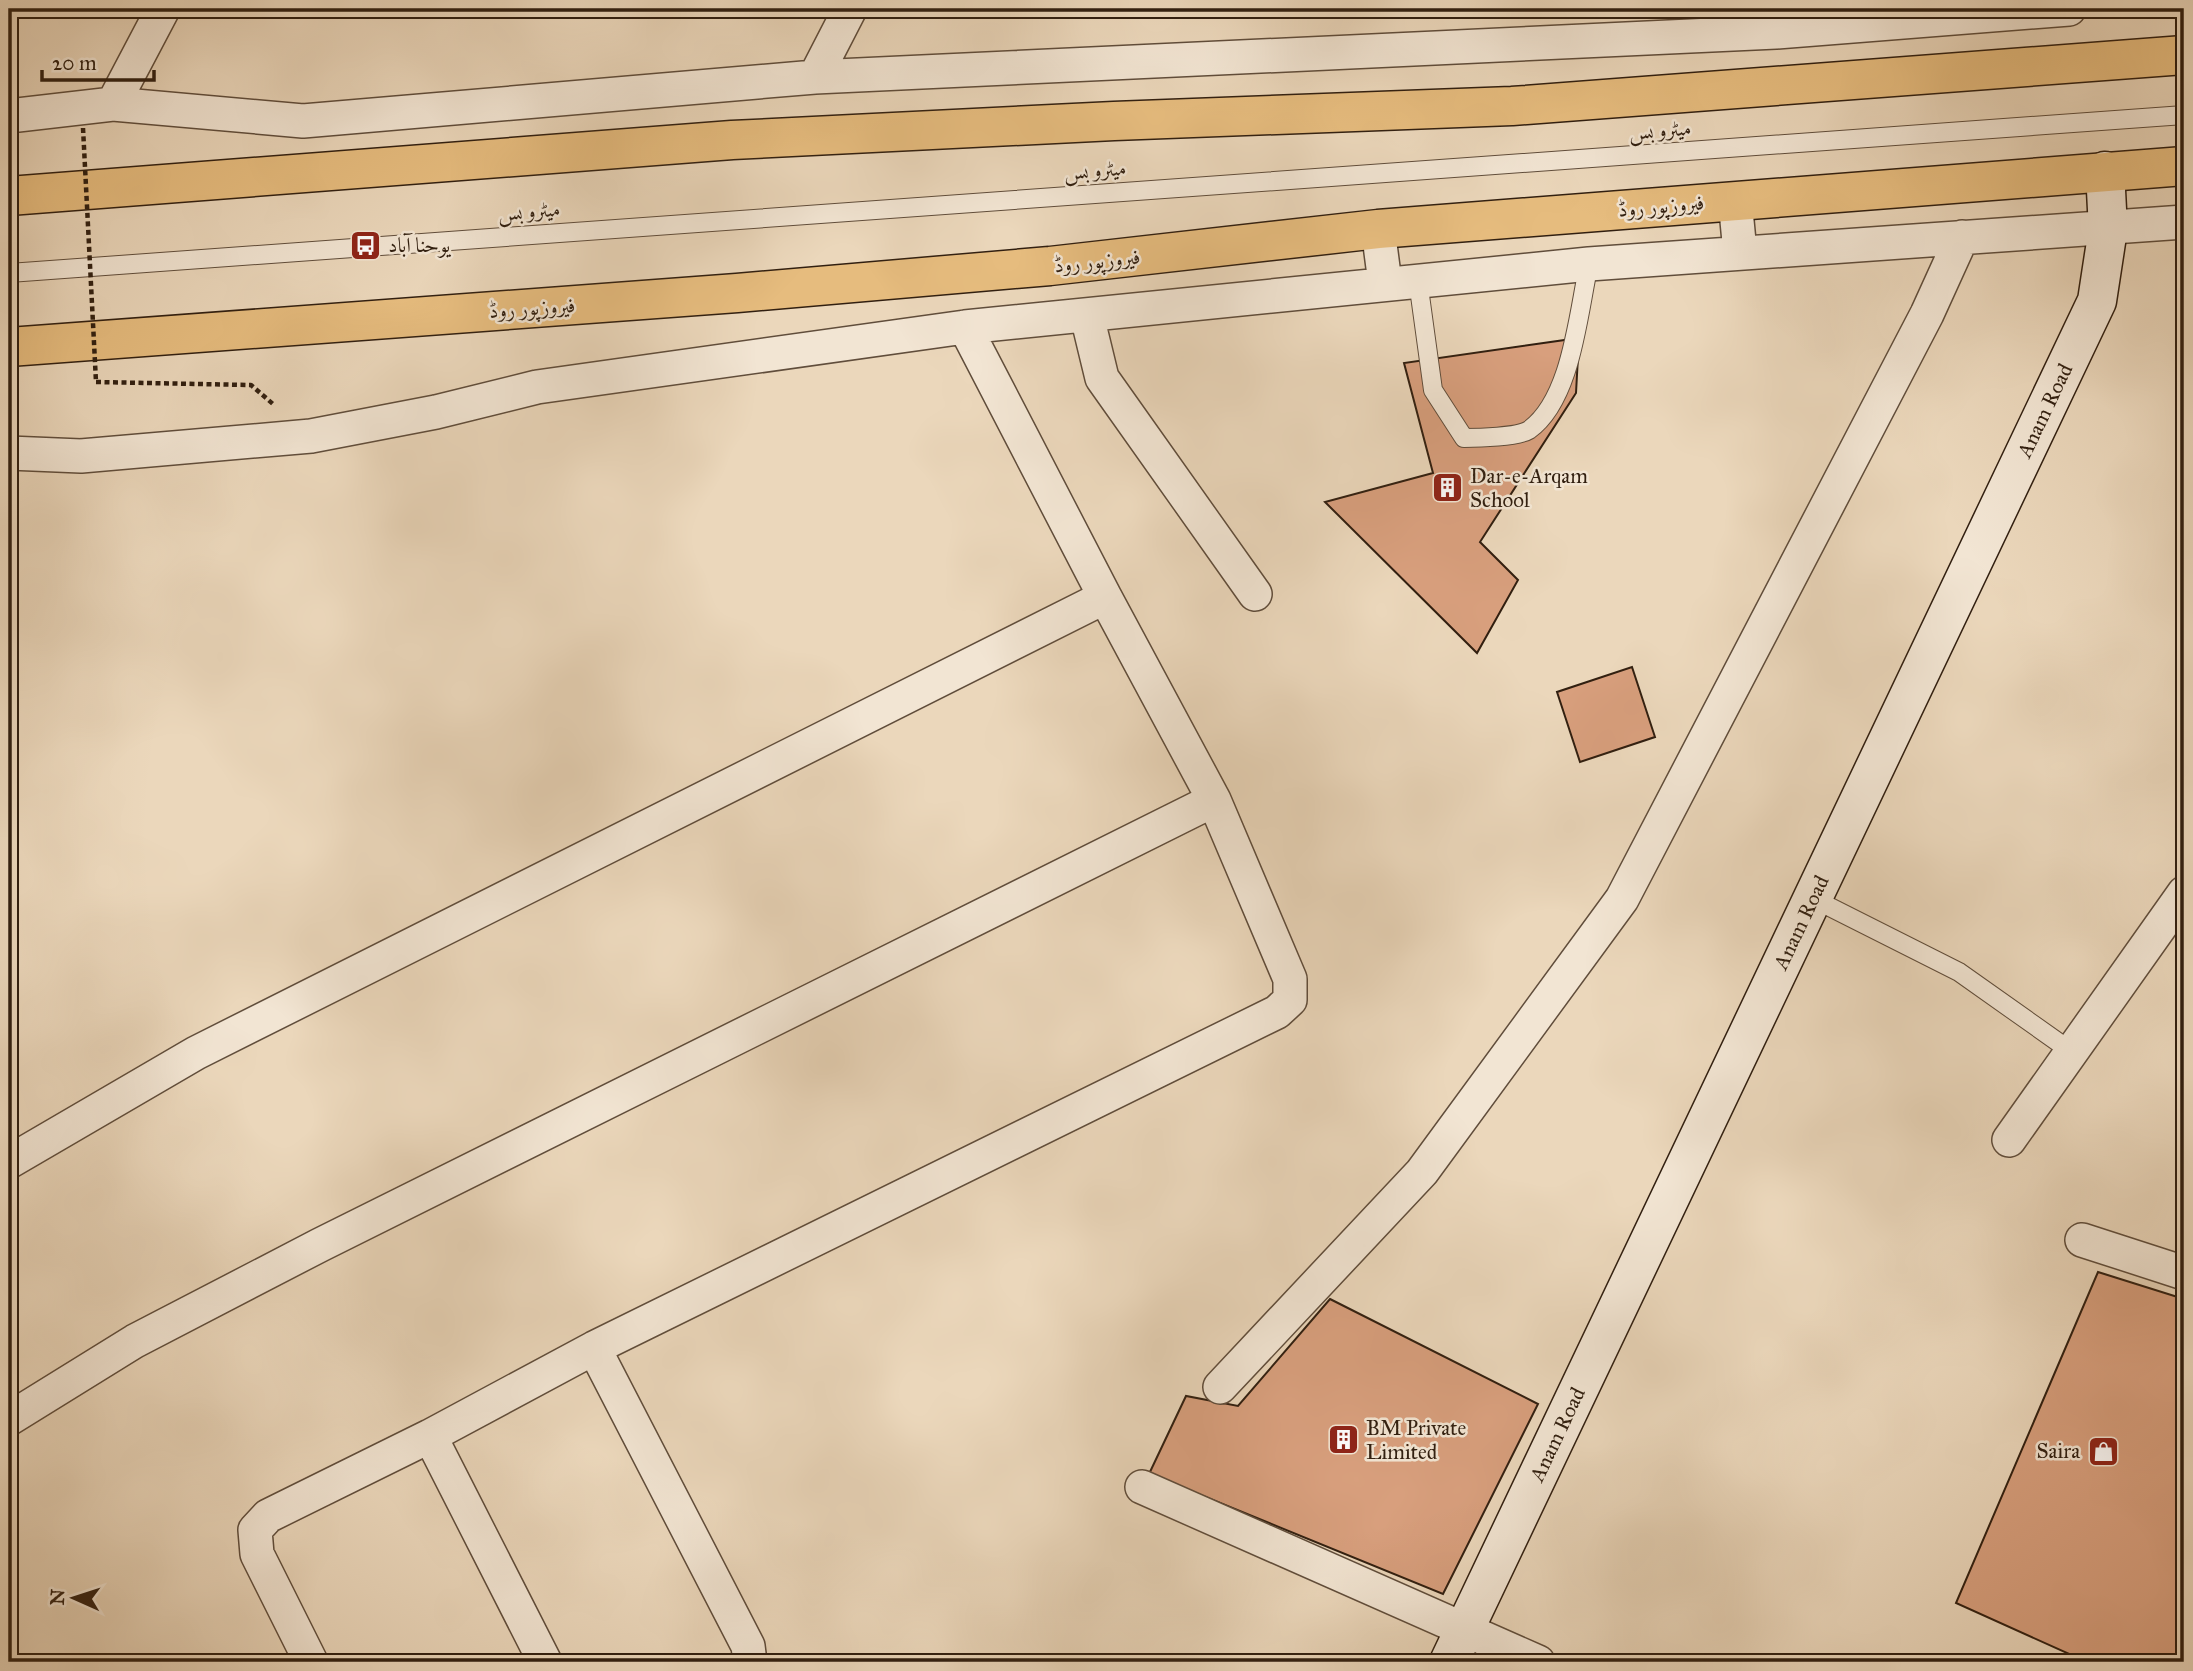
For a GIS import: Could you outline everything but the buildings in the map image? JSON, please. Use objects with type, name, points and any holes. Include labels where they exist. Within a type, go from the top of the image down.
[{"type":"main road","points":[[9,196],[733,141],[1114,121],[1512,106],[2184,55]]},
{"type":"main road","name":"فیروزپور روڈ","points":[[9,347],[751,292],[1050,266],[1378,229],[2184,166]]},
{"type":"street","points":[[113,104],[163,9]]},
{"type":"street","points":[[814,77],[850,9]]},
{"type":"street","points":[[9,116],[113,104],[303,121],[814,77],[1776,32],[2069,9]]},
{"type":"street","name":"Anam Road","points":[[1457,1646],[2097,302],[2108,229],[2105,171]]},
{"type":"street","points":[[1735,200],[1740,252]]},
{"type":"street","points":[[9,453],[81,456],[311,436],[436,412],[537,387],[965,327],[1589,264],[2184,222]]},
{"type":"street","points":[[1378,229],[1385,284]]},
{"type":"street","points":[[1220,1387],[1423,1172],[1622,899],[1927,314],[1962,237]]},
{"type":"street","points":[[1087,316],[1102,378],[1255,594]]},
{"type":"street","points":[[311,1662],[257,1553],[256,1530],[268,1516],[430,1436],[594,1348],[1277,1012],[1290,1000],[1290,979],[1214,800],[965,327]]},
{"type":"street","points":[[9,1162],[196,1053],[1105,597]]},
{"type":"street","points":[[9,1419],[135,1341],[320,1245],[1214,800]]},
{"type":"street","points":[[2009,1140],[2184,893]]},
{"type":"street","points":[[2082,1240],[2184,1273]]},
{"type":"street","points":[[594,1348],[748,1646],[750,1662]]},
{"type":"street","points":[[430,1436],[545,1662]]},
{"type":"street","points":[[1142,1488],[1457,1646],[1538,1662]]},
{"type":"lane","name":"میٹرو بس","points":[[9,273],[2184,115]]},
{"type":"lane","points":[[1418,281],[1433,390],[1464,438],[1479,438],[1527,432],[1549,409],[1566,372],[1589,264]]},
{"type":"lane","points":[[1812,898],[1959,972],[2072,1052]]},
{"type":"path","points":[[83,128],[96,382],[251,385],[311,436]]},
{"type":"place","name":"یوحنا آباد","points":[[365,245]]},
{"type":"place","name":"Dar-e-Arqam School","points":[[1447,488]]},
{"type":"place","name":"BM Private Limited","points":[[1343,1440]]},
{"type":"place","name":"Saira","points":[[2103,1451]]}]
